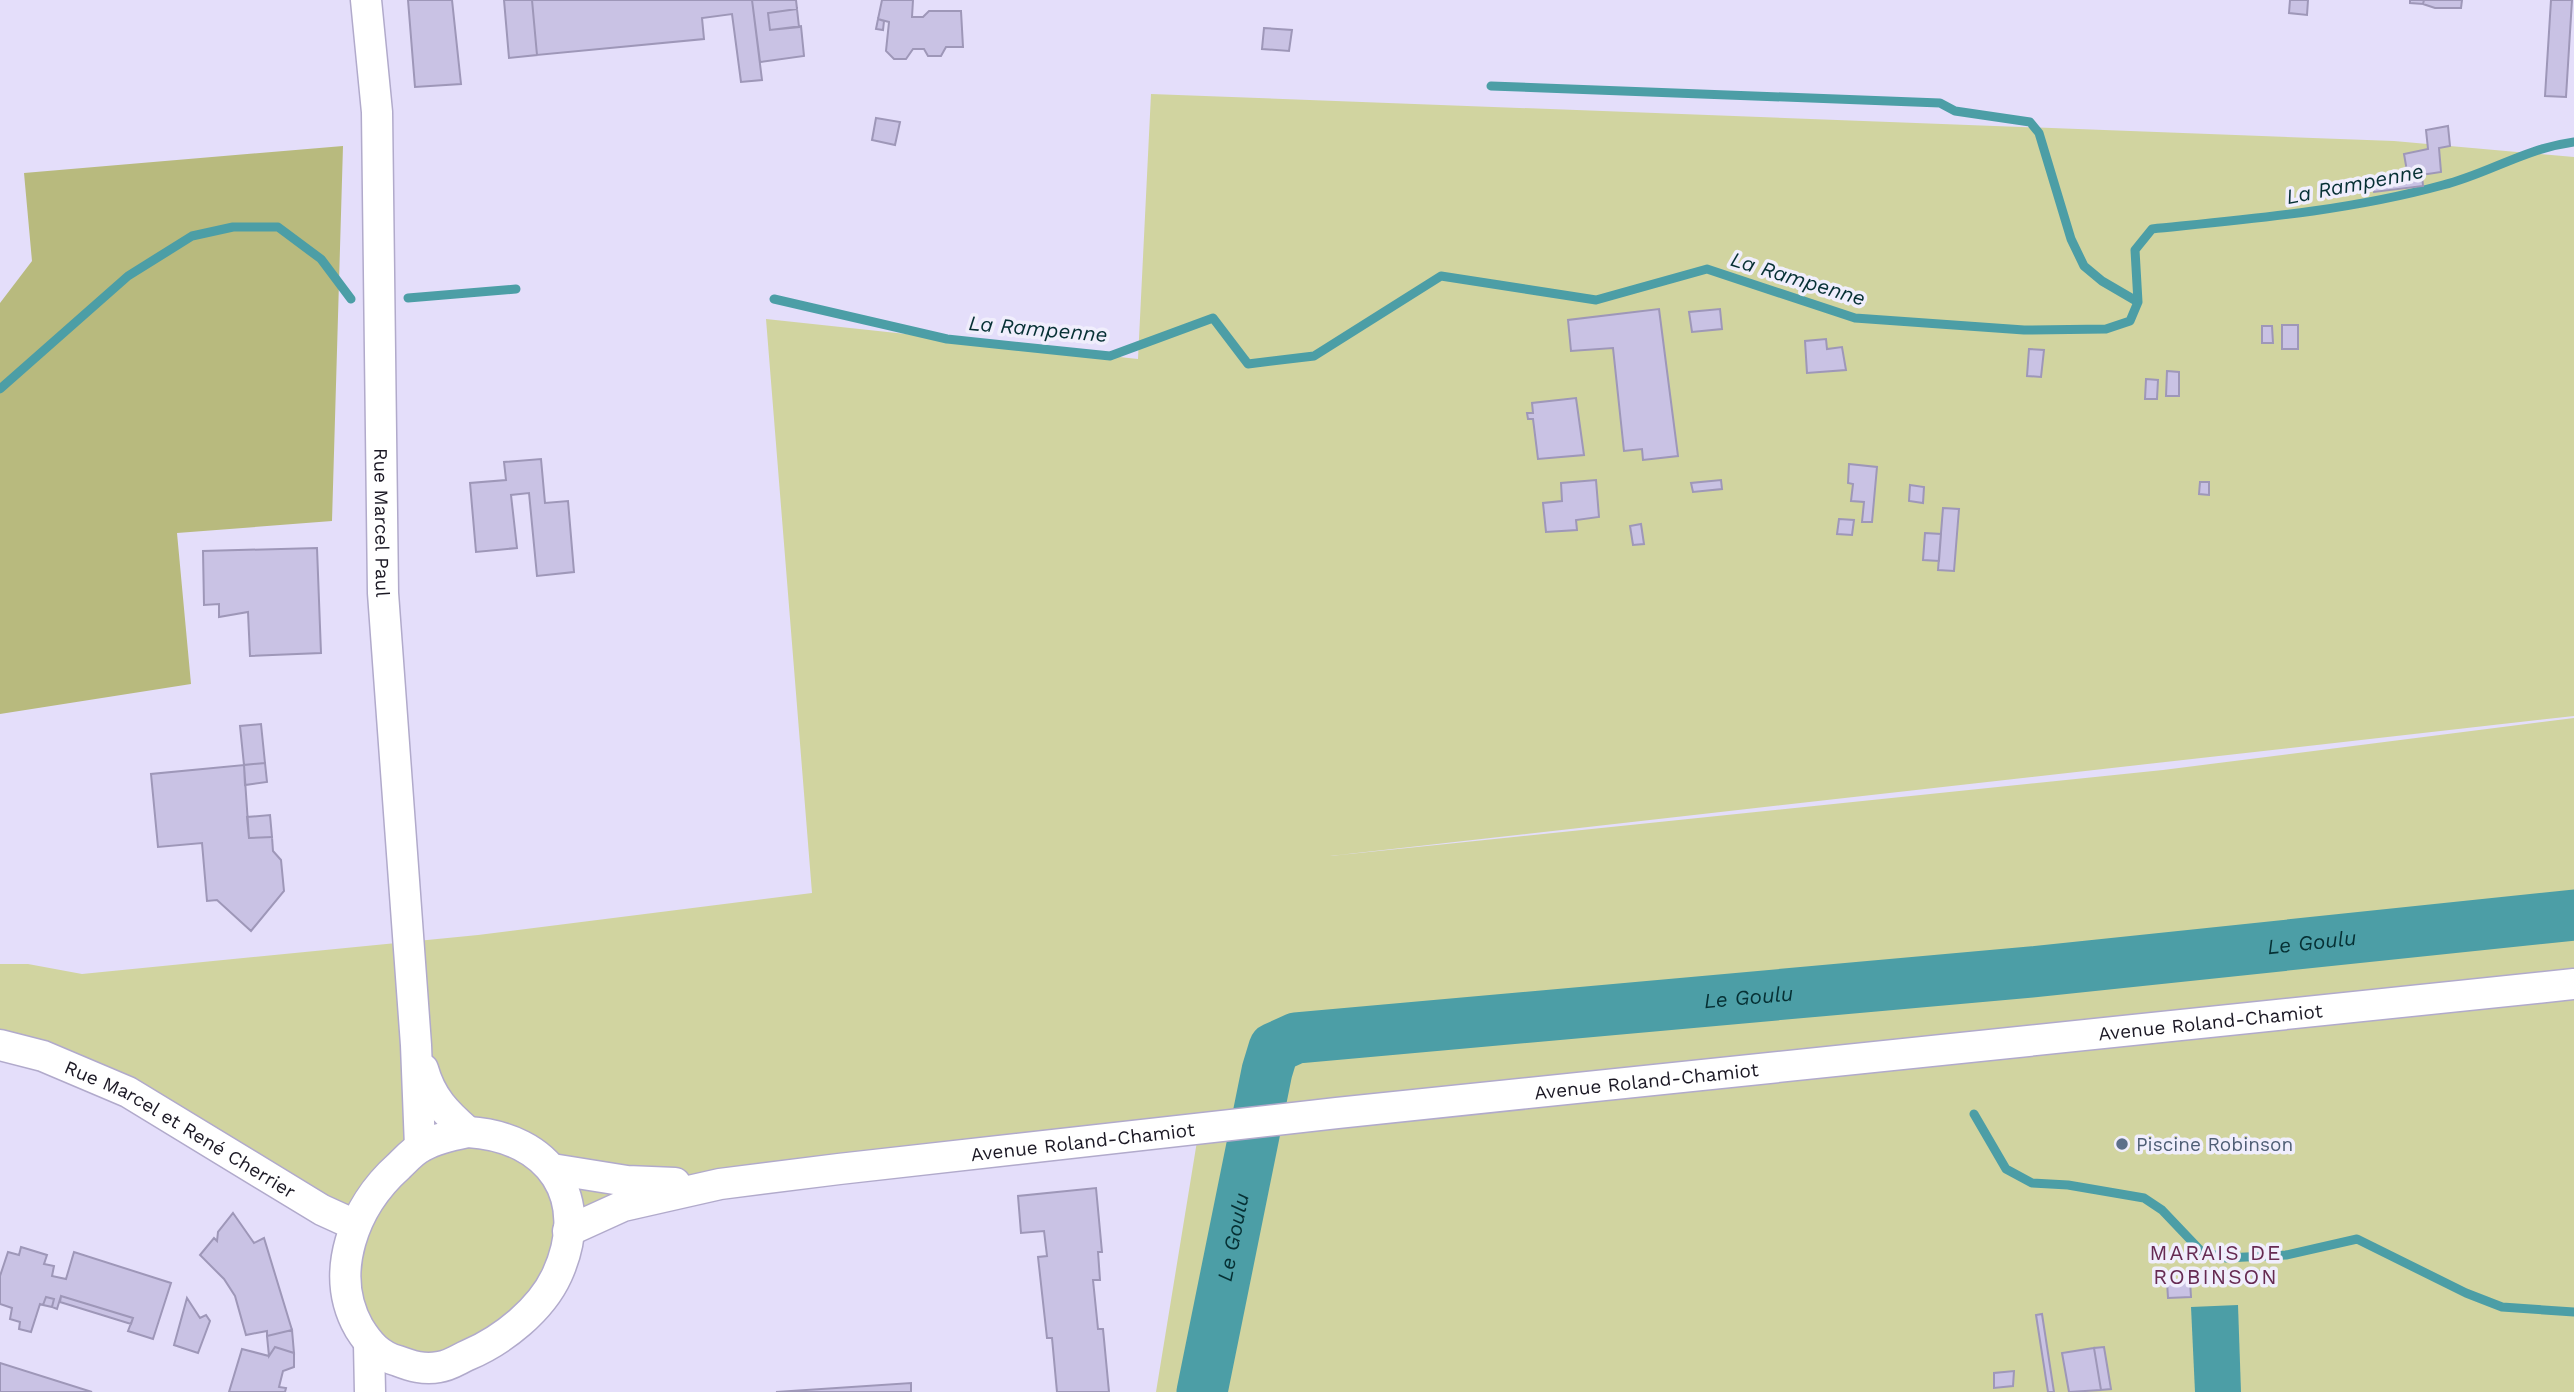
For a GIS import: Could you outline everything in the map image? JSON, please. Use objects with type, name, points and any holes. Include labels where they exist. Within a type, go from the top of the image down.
[{"type":"street","name":"Rue Marcel Paul","points":[[366,0],[377,112],[383,593],[416,1045],[420,1147]]},
{"type":"street","name":"Avenue Roland-Chamiot","points":[[568,1231],[623,1206],[720,1184],[1281,1119],[2574,984]]},
{"type":"street","name":"Rue Marcel et René Cherrier","points":[[0,1045],[43,1056],[128,1092],[322,1210],[355,1225]]},
{"type":"street","name":"Rue Marcel Paul","points":[[416,1045],[429,1091],[445,1112],[468,1132]]},
{"type":"street","points":[[468,1132],[515,1140],[535,1151],[552,1169],[566,1195],[566,1251],[556,1277],[523,1319],[488,1347],[441,1367],[421,1368],[388,1359],[369,1344],[352,1315],[345,1284],[346,1256],[355,1225],[391,1173],[420,1147],[468,1132]]},
{"type":"street","name":"Avenue Roland-Chamiot","points":[[552,1169],[627,1181],[720,1184]]},
{"type":"street","points":[[369,1344],[370,1392]]},
{"type":"street","points":[[418,1392],[441,1367]]},
{"type":"shaded area","points":[[1151,94],[2394,141],[2574,157],[2574,716],[1330,856],[2163,770],[2574,718],[2574,1392],[1156,1392],[1199,1129],[839,1169],[591,1222],[523,1319],[421,1368],[352,1315],[355,1225],[128,1092],[0,1045],[0,964],[28,964],[82,974],[478,935],[812,893],[766,319],[1138,359]]},
{"type":"shaded area","points":[[343,146],[332,521],[177,533],[191,684],[0,714],[0,303],[32,261],[24,173]]},
{"type":"shaded area","points":[[2238,1305],[2241,1392],[2195,1392],[2191,1307]]},
{"type":"building","points":[[408,0],[452,0],[461,84],[415,87]]},
{"type":"building","points":[[504,0],[532,0],[537,55],[509,58]]},
{"type":"building","points":[[532,0],[752,0],[762,80],[741,82],[732,14],[702,18],[704,39],[537,55]]},
{"type":"building","points":[[752,0],[796,0],[797,9],[768,13],[770,30],[801,26],[804,56],[760,62]]},
{"type":"building","points":[[882,0],[913,0],[912,17],[923,17],[929,11],[961,11],[963,47],[946,47],[941,56],[928,56],[924,49],[913,49],[906,59],[894,59],[886,51],[889,22],[878,19]]},
{"type":"building","points":[[2290,0],[2308,0],[2307,15],[2289,13]]},
{"type":"building","points":[[2410,0],[2424,0],[2423,4],[2410,3]]},
{"type":"building","points":[[2424,0],[2462,0],[2461,8],[2435,8],[2423,4]]},
{"type":"building","points":[[2551,0],[2572,0],[2566,97],[2545,96]]},
{"type":"building","points":[[797,9],[799,27],[770,30],[768,13]]},
{"type":"building","points":[[878,19],[884,21],[883,30],[876,29]]},
{"type":"building","points":[[1264,28],[1292,30],[1289,51],[1262,49]]},
{"type":"building","points":[[876,118],[900,122],[895,145],[872,140]]},
{"type":"building","points":[[2448,126],[2450,146],[2439,148],[2441,172],[2408,177],[2404,154],[2428,149],[2426,130]]},
{"type":"building","points":[[2422,175],[2423,186],[2374,192],[2372,182]]},
{"type":"building","points":[[1659,309],[1678,456],[1643,460],[1642,449],[1624,451],[1613,348],[1571,351],[1568,320]]},
{"type":"building","points":[[1720,309],[1722,329],[1692,332],[1689,312]]},
{"type":"building","points":[[2282,325],[2298,325],[2298,349],[2282,349]]},
{"type":"building","points":[[2262,326],[2272,326],[2273,343],[2262,343]]},
{"type":"building","points":[[1826,339],[1827,349],[1842,347],[1846,370],[1807,373],[1805,341]]},
{"type":"building","points":[[2029,349],[2044,350],[2041,377],[2027,376]]},
{"type":"building","points":[[2167,371],[2179,372],[2179,396],[2166,396]]},
{"type":"building","points":[[2146,379],[2158,380],[2157,399],[2145,399]]},
{"type":"building","points":[[1576,398],[1584,455],[1538,459],[1533,419],[1528,419],[1527,413],[1533,413],[1532,403]]},
{"type":"building","points":[[541,459],[545,503],[568,501],[574,572],[537,576],[529,493],[511,495],[517,548],[476,552],[470,483],[506,480],[504,462]]},
{"type":"building","points":[[1849,464],[1877,467],[1872,522],[1862,522],[1864,502],[1851,501],[1853,484],[1848,483]]},
{"type":"building","points":[[1596,480],[1599,517],[1576,520],[1577,530],[1546,532],[1543,503],[1562,501],[1561,483]]},
{"type":"building","points":[[1721,480],[1722,489],[1693,492],[1691,483]]},
{"type":"building","points":[[2200,482],[2209,482],[2209,495],[2199,494]]},
{"type":"building","points":[[1910,485],[1924,487],[1923,503],[1909,501]]},
{"type":"building","points":[[1943,508],[1959,509],[1954,571],[1938,570]]},
{"type":"building","points":[[1839,519],[1854,520],[1852,535],[1837,534]]},
{"type":"building","points":[[1641,524],[1644,544],[1633,545],[1630,526]]},
{"type":"building","points":[[1925,533],[1941,534],[1939,561],[1923,560]]},
{"type":"building","points":[[317,548],[321,653],[250,656],[248,612],[219,617],[219,604],[204,605],[203,551]]},
{"type":"building","points":[[261,724],[265,763],[244,765],[240,726]]},
{"type":"building","points":[[265,763],[267,782],[245,785],[244,765]]},
{"type":"building","points":[[244,765],[249,838],[272,837],[273,851],[281,860],[284,891],[251,931],[217,900],[207,901],[202,843],[158,847],[151,774]]},
{"type":"building","points":[[270,815],[272,837],[249,838],[247,817]]},
{"type":"building","points":[[1096,1188],[1102,1252],[1098,1252],[1100,1280],[1093,1280],[1098,1329],[1103,1329],[1109,1392],[1057,1392],[1052,1338],[1047,1338],[1038,1257],[1047,1256],[1044,1231],[1021,1233],[1018,1196]]},
{"type":"building","points":[[233,1213],[254,1243],[264,1238],[292,1330],[267,1336],[267,1331],[246,1335],[235,1296],[224,1279],[200,1255],[214,1238],[217,1241],[218,1232]]},
{"type":"building","points":[[21,1247],[47,1255],[44,1264],[54,1266],[52,1276],[66,1279],[74,1252],[171,1283],[153,1339],[128,1331],[133,1318],[61,1296],[57,1309],[52,1307],[54,1299],[46,1297],[43,1305],[40,1304],[31,1332],[19,1329],[20,1322],[10,1319],[12,1308],[0,1304],[0,1276],[8,1252],[19,1255]]},
{"type":"building","points":[[2265,1271],[2265,1281],[2253,1282],[2253,1272]]},
{"type":"building","points":[[2190,1281],[2191,1297],[2168,1298],[2167,1282]]},
{"type":"building","points":[[61,1296],[133,1318],[131,1324],[60,1302]]},
{"type":"building","points":[[46,1297],[54,1299],[52,1307],[43,1305]]},
{"type":"building","points":[[187,1298],[200,1318],[206,1315],[210,1321],[198,1353],[174,1345]]},
{"type":"building","points":[[2042,1314],[2054,1392],[2048,1392],[2036,1315]]},
{"type":"building","points":[[292,1330],[294,1353],[275,1347],[269,1356],[267,1336]]},
{"type":"building","points":[[275,1347],[294,1353],[294,1367],[283,1371],[279,1387],[286,1388],[285,1392],[229,1392],[242,1349],[269,1356]]},
{"type":"building","points":[[2104,1347],[2111,1389],[2101,1390],[2094,1348]]},
{"type":"building","points":[[2094,1348],[2101,1390],[2069,1392],[2062,1353]]},
{"type":"building","points":[[0,1363],[92,1392],[0,1392]]},
{"type":"building","points":[[2014,1371],[2013,1386],[1994,1388],[1994,1373]]},
{"type":"building","points":[[911,1383],[911,1392],[776,1392]]},
{"type":"waterway","points":[[1491,86],[1940,103],[1955,111],[2030,122],[2039,133],[2071,239],[2084,266],[2102,281],[2138,302]]},
{"type":"waterway","name":"La Rampenne","points":[[774,299],[947,339],[1110,356],[1213,318],[1248,364],[1314,356],[1441,276],[1596,300],[1707,269],[1855,318],[2024,330],[2106,329],[2130,321],[2138,302],[2135,250],[2152,229],[2299,213],[2407,194],[2443,185],[2539,150],[2574,142]]},
{"type":"waterway","name":"La Rampenne","points":[[0,389],[128,276],[192,236],[233,227],[278,227],[321,259],[351,299]]},
{"type":"waterway","name":"La Rampenne","points":[[408,298],[516,289]]},
{"type":"waterway","name":"Le Goulu","points":[[1202,1392],[1267,1071],[1274,1048],[1296,1038],[2031,972],[2574,915]]},
{"type":"waterway","points":[[1974,1114],[2006,1169],[2032,1183],[2068,1185],[2144,1198],[2162,1210],[2201,1251],[2226,1258],[2286,1255],[2357,1239],[2466,1293],[2502,1307],[2574,1312]]},
{"type":"place","name":"Piscine Robinson","points":[[2122,1144]]},
{"type":"district","name":"MARAIS DE ROBINSON","points":[[2216,1265]]}]
